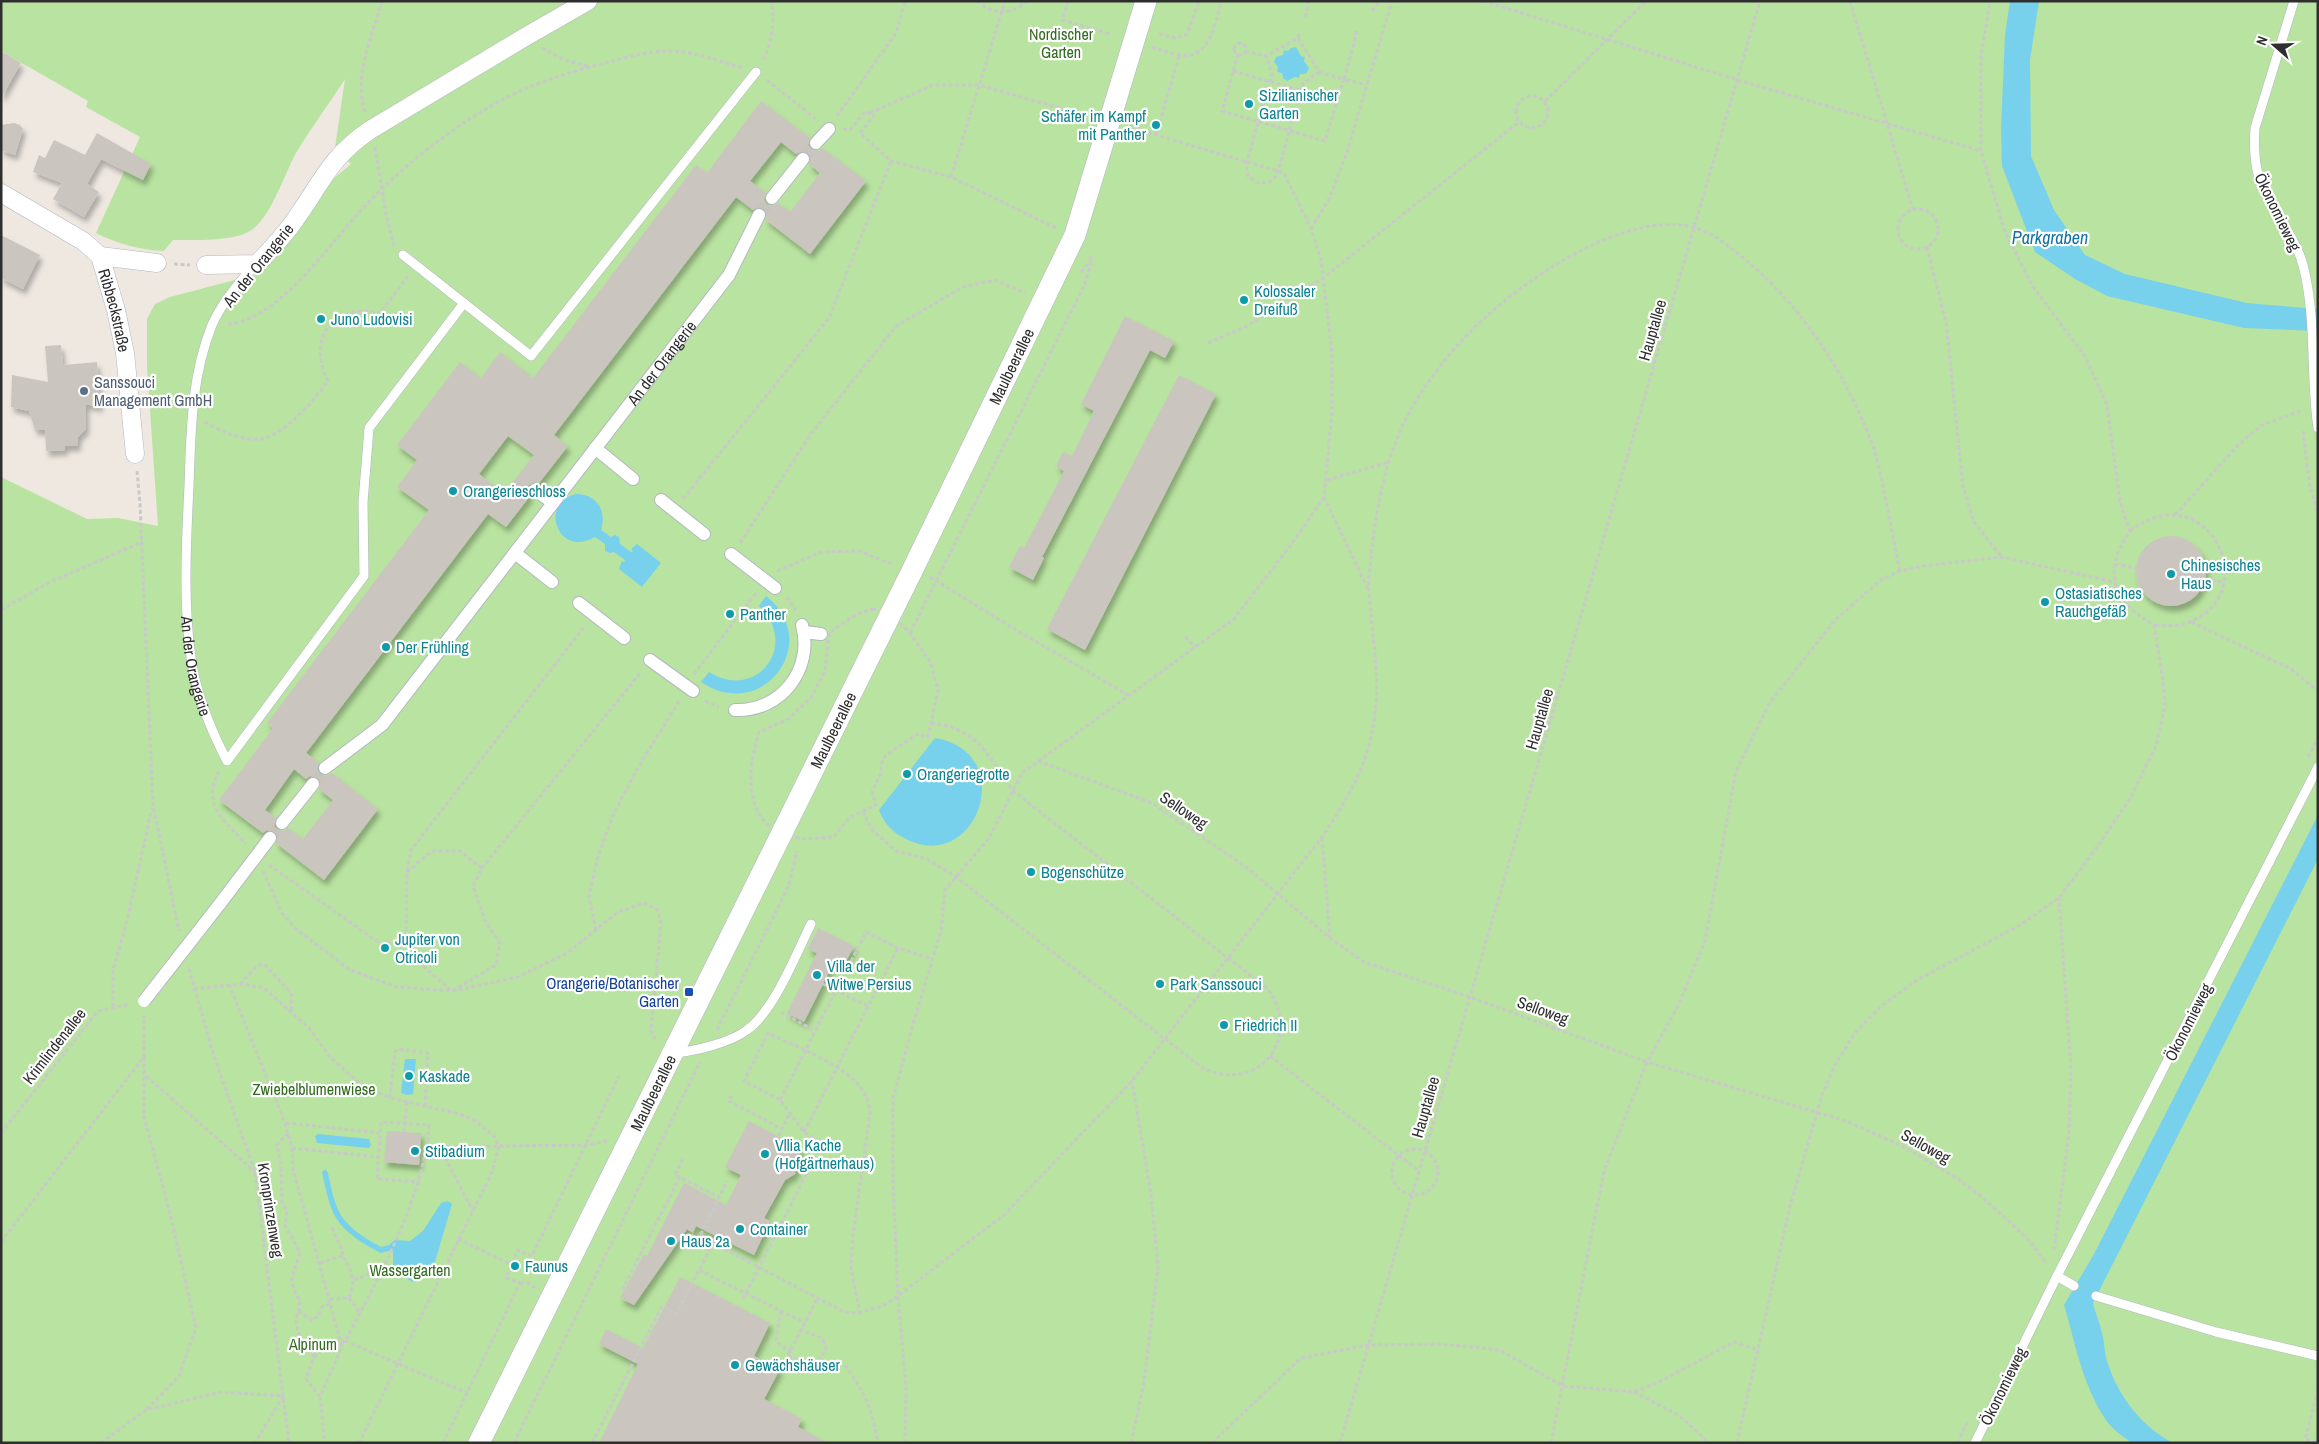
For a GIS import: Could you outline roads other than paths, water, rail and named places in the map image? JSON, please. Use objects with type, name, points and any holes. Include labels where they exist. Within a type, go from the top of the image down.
[{"type":"street","name":"An der Orangerie","points":[[257,264],[281,238],[299,214],[332,164],[350,146],[373,138],[525,37],[588,1]]},
{"type":"street","name":"Maulbeerallee","points":[[479,1443],[911,573],[1075,235],[1146,1]]},
{"type":"street","points":[[816,144],[828,129]]},
{"type":"street","points":[[772,198],[803,160]]},
{"type":"street","name":"Ribbeckstraße","points":[[1,194],[83,241],[100,256],[116,310],[123,346],[135,454]]},
{"type":"street","name":"An der Orangerie","points":[[325,768],[382,725],[729,275],[759,215]]},
{"type":"street","name":"Ribbeckstraße","points":[[100,256],[158,264]]},
{"type":"street","points":[[206,265],[257,264]]},
{"type":"street","points":[[595,448],[633,479]]},
{"type":"street","points":[[535,490],[553,503]]},
{"type":"street","points":[[661,500],[704,534]]},
{"type":"street","points":[[514,553],[552,582]]},
{"type":"street","points":[[731,554],[770,585]]},
{"type":"street","points":[[580,604],[624,638]]},
{"type":"street","points":[[756,727],[740,710],[758,708],[780,710],[801,690],[813,667],[803,629],[821,634]]},
{"type":"street","points":[[650,660],[689,688]]},
{"type":"street","points":[[282,823],[312,784]]},
{"type":"street","points":[[144,1001],[270,838]]},
{"type":"lane","name":"Ökonomieweg","points":[[2294,1],[2255,128],[2254,149],[2258,174],[2269,199],[2292,236],[2303,264],[2310,303],[2314,348],[2314,405],[2318,428]]},
{"type":"lane","points":[[403,255],[530,356],[756,72]]},
{"type":"lane","name":"An der Orangerie","points":[[257,264],[228,297],[213,324],[203,351],[192,411],[186,528],[189,626],[195,678],[204,711],[226,760],[364,576],[363,502],[369,428],[464,303]]},
{"type":"lane","name":"Ökonomieweg","points":[[1975,1443],[2057,1276],[2318,768]]},
{"type":"lane","points":[[672,1053],[707,1048],[748,1030],[774,1001],[811,924]]},
{"type":"lane","points":[[2057,1276],[2074,1286]]},
{"type":"lane","points":[[2096,1296],[2120,1305],[2216,1332],[2318,1356]]},
{"type":"water","name":"Parkgraben","points":[[2010,1],[2039,1],[2030,60],[2031,156],[2054,210],[2085,255],[2125,274],[2247,303],[2318,309],[2318,331],[2244,328],[2107,296],[2075,279],[2035,252],[2002,166],[2001,129],[2005,35]]},
{"type":"water","points":[[1296,47],[1301,56],[1305,57],[1304,61],[1309,68],[1306,74],[1300,74],[1299,78],[1295,77],[1287,81],[1283,78],[1282,73],[1277,72],[1278,67],[1274,62],[1276,57],[1283,55],[1284,50],[1288,51]]},
{"type":"water","points":[[576,494],[590,497],[599,505],[603,516],[601,530],[611,537],[615,535],[619,537],[620,544],[631,552],[633,551],[631,549],[637,544],[661,563],[642,587],[619,569],[622,561],[624,562],[625,560],[614,552],[605,551],[605,544],[595,537],[582,542],[571,541],[557,527],[558,507],[564,499]]},
{"type":"water","points":[[766,596],[782,614],[789,634],[787,654],[779,672],[764,685],[745,693],[724,692],[701,682],[709,672],[727,679],[743,680],[757,675],[767,665],[774,652],[775,637],[771,621],[759,606]]},
{"type":"water","points":[[935,738],[961,748],[976,764],[982,785],[979,807],[969,826],[954,840],[933,846],[908,840],[898,835],[890,828],[879,810]]},
{"type":"water","points":[[2318,815],[2318,859],[2093,1303],[2103,1337],[2107,1360],[2118,1388],[2133,1410],[2151,1429],[2173,1443],[2132,1443],[2116,1432],[2096,1404],[2080,1362],[2064,1305],[2094,1254]]},
{"type":"water","name":"Kaskade","points":[[405,1059],[416,1059],[413,1094],[407,1095],[401,1093]]},
{"type":"water","points":[[318,1134],[369,1139],[371,1145],[369,1148],[317,1143],[315,1136]]},
{"type":"water","points":[[448,1201],[452,1204],[435,1262],[427,1275],[412,1282],[393,1267],[393,1250],[389,1248],[390,1244],[395,1240],[410,1241],[423,1231],[441,1203]]},
{"type":"waterway","points":[[325,1173],[334,1207],[344,1224],[375,1247],[381,1250],[389,1248]]},
{"type":"tunnel","points":[[803,159],[816,143]]},
{"type":"tunnel","points":[[759,215],[772,198]]},
{"type":"tunnel","points":[[313,784],[325,768]]},
{"type":"tunnel","points":[[270,838],[282,823]]},
{"type":"place","name":"Sizilianischer Garten","points":[[1249,104]]},
{"type":"place","name":"Schäfer im Kampf mit Panther","points":[[1156,125]]},
{"type":"place","name":"Kolossaler Dreifuß","points":[[1244,300]]},
{"type":"place","name":"Juno Ludovisi","points":[[321,319]]},
{"type":"place","name":"Sanssouci Management GmbH","points":[[84,391]]},
{"type":"place","name":"Orangerieschloss","points":[[453,491]]},
{"type":"place","name":"Chinesisches Haus","points":[[2171,574]]},
{"type":"place","name":"Ostasiatisches Rauchgefäß","points":[[2045,602]]},
{"type":"place","name":"Panther","points":[[730,614]]},
{"type":"place","name":"Der Frühling","points":[[386,647]]},
{"type":"place","name":"Orangeriegrotte","points":[[907,774]]},
{"type":"place","name":"Bogenschütze","points":[[1031,872]]},
{"type":"place","name":"Jupiter von Otricoli","points":[[385,948]]},
{"type":"place","name":"Villa der Witwe Persius","points":[[817,975]]},
{"type":"place","name":"Park Sanssouci","points":[[1160,984]]},
{"type":"place","name":"Orangerie/Botanischer Garten","points":[[689,992]]},
{"type":"place","name":"Friedrich II","points":[[1224,1025]]},
{"type":"place","name":"Kaskade","points":[[409,1076]]},
{"type":"place","name":"Stibadium","points":[[415,1151]]},
{"type":"place","name":"Vllia Kache (Hofgärtnerhaus)","points":[[765,1154]]},
{"type":"place","name":"Container","points":[[740,1229]]},
{"type":"place","name":"Haus 2a","points":[[671,1241]]},
{"type":"place","name":"Faunus","points":[[515,1266]]},
{"type":"place","name":"Gewächshäuser","points":[[735,1365]]},
{"type":"park label","name":"Nordischer Garten","points":[[1061,43]]},
{"type":"park label","name":"Zwiebelblumenwiese","points":[[314,1089]]},
{"type":"park label","name":"Wassergarten","points":[[410,1270]]},
{"type":"park label","name":"Alpinum","points":[[313,1344]]}]
